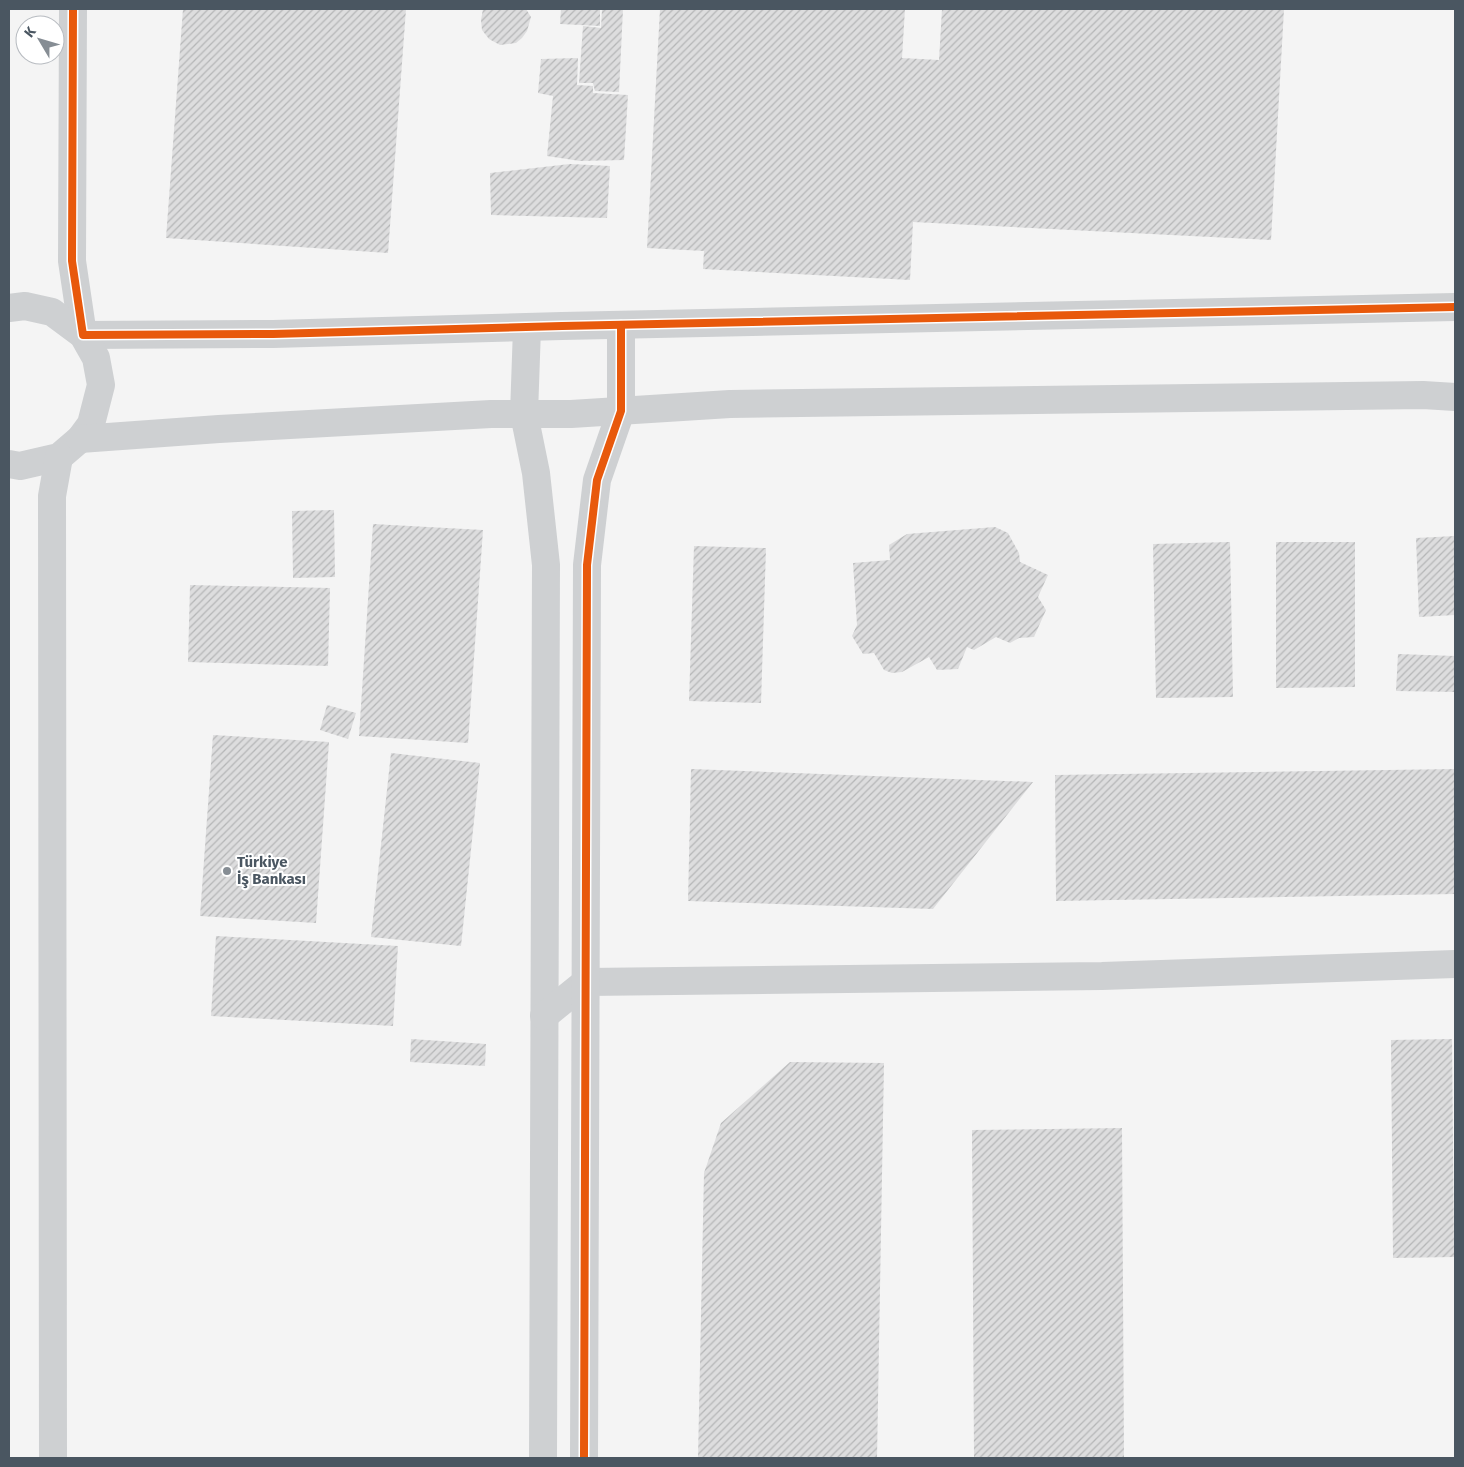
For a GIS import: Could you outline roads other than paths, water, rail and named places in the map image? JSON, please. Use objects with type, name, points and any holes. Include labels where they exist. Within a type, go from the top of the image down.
[{"type":"street","points":[[9,464],[20,466],[59,456],[80,439],[90,424],[100,385],[96,358],[83,335],[72,261],[73,9]]},
{"type":"street","points":[[9,308],[25,306],[52,312],[83,335],[273,334],[1455,306]]},
{"type":"street","points":[[584,1458],[587,565],[597,480],[621,411],[621,325]]},
{"type":"street","points":[[527,328],[524,414],[536,473],[546,565],[543,1458]]},
{"type":"street","points":[[80,439],[491,414],[570,414],[730,404],[1423,395],[1455,397]]},
{"type":"street","points":[[53,1458],[52,496],[59,456]]},
{"type":"street","points":[[544,1016],[586,982],[1102,976],[1455,964]]},
{"type":"street","points":[[543,1358],[584,1360]]},
{"type":"place","name":"Türkiye İş Bankası","points":[[227,871]]}]
